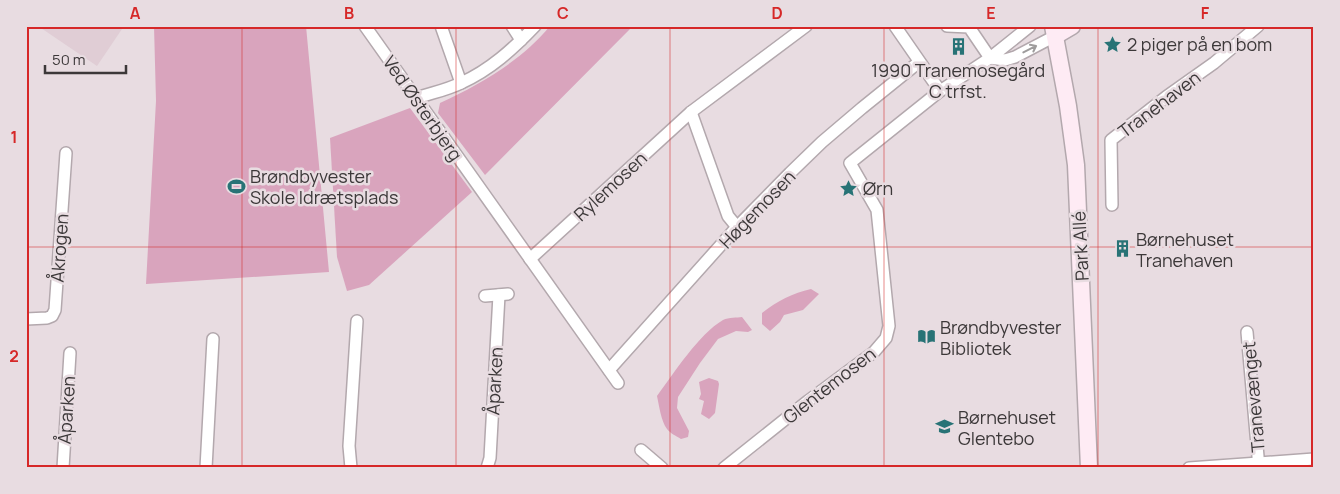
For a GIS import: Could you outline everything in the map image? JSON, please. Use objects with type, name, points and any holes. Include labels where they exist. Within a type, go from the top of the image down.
[{"type":"street","name":"Ved Østerbjerg","points":[[365,26],[530,259]]},
{"type":"street","points":[[442,26],[461,83]]},
{"type":"street","points":[[512,26],[521,40]]},
{"type":"street","points":[[417,98],[461,83],[484,70],[502,57],[535,26]]},
{"type":"street","name":"Rylemosen","points":[[530,259],[691,112],[806,26]]},
{"type":"street","points":[[895,26],[940,91]]},
{"type":"street","points":[[947,26],[968,27],[990,58],[1005,60],[1014,57],[1054,31],[1072,26]]},
{"type":"street","name":"Glentemosen","points":[[724,468],[808,401],[874,352],[886,338],[889,326],[877,210],[850,163],[940,91],[990,58],[1030,26]]},
{"type":"street","name":"Tranehaven","points":[[1112,205],[1111,140],[1166,97],[1214,63],[1258,26]]},
{"type":"street","name":"Park Allé","points":[[1054,31],[1068,106],[1076,165],[1089,468]]},
{"type":"street","name":"Høgemosen","points":[[609,370],[737,227],[822,142],[885,88],[919,62]]},
{"type":"street","points":[[691,112],[728,216],[737,227]]},
{"type":"street","name":"Åkrogen","points":[[26,318],[47,318],[52,316],[55,310],[66,153]]},
{"type":"street","points":[[530,259],[618,383]]},
{"type":"street","name":"Åparken","points":[[485,296],[504,294],[488,468]]},
{"type":"street","points":[[351,468],[349,446],[357,321]]},
{"type":"street","name":"Tranevænget","points":[[1247,332],[1259,465]]},
{"type":"street","points":[[206,468],[213,339]]},
{"type":"street","name":"Åparken","points":[[62,468],[70,353]]},
{"type":"street","points":[[641,450],[662,468]]},
{"type":"street","name":"Tranevænget","points":[[1189,468],[1259,465],[1314,459]]},
{"type":"shaded area","points":[[38,26],[124,26],[97,66]]},
{"type":"shaded area","name":"Brøndbyvester Skole Idrætsplads","points":[[154,26],[306,26],[329,272],[146,284],[156,101]]},
{"type":"shaded area","points":[[550,26],[633,26],[485,175],[438,113],[440,103],[485,80],[513,61],[539,39]]},
{"type":"shaded area","points":[[410,108],[472,192],[369,285],[347,291],[337,257],[330,138]]},
{"type":"shaded area","points":[[811,289],[819,294],[803,310],[784,315],[780,322],[770,331],[762,324],[762,313],[779,301]]},
{"type":"shaded area","points":[[742,317],[752,330],[748,332],[736,331],[718,339],[678,397],[677,408],[689,431],[688,437],[681,439],[670,432],[665,426],[657,396],[687,355],[714,326],[723,320]]},
{"type":"shaded area","points":[[709,378],[718,381],[719,384],[715,413],[709,419],[701,414],[704,401],[699,399],[701,394],[699,382]]},
{"type":"place","name":"2 piger på en bom","points":[[1113,44]]},
{"type":"place","name":"1990 Tranemosegård C trfst.","points":[[958,47]]},
{"type":"place","name":"Brøndbyvester Skole Idrætsplads","points":[[236,186]]},
{"type":"place","name":"Ørn","points":[[849,188]]},
{"type":"place","name":"Børnehuset Tranehaven","points":[[1122,249]]},
{"type":"place","name":"Brøndbyvester Bibliotek","points":[[926,337]]},
{"type":"place","name":"Børnehuset Glentebo","points":[[944,427]]}]
